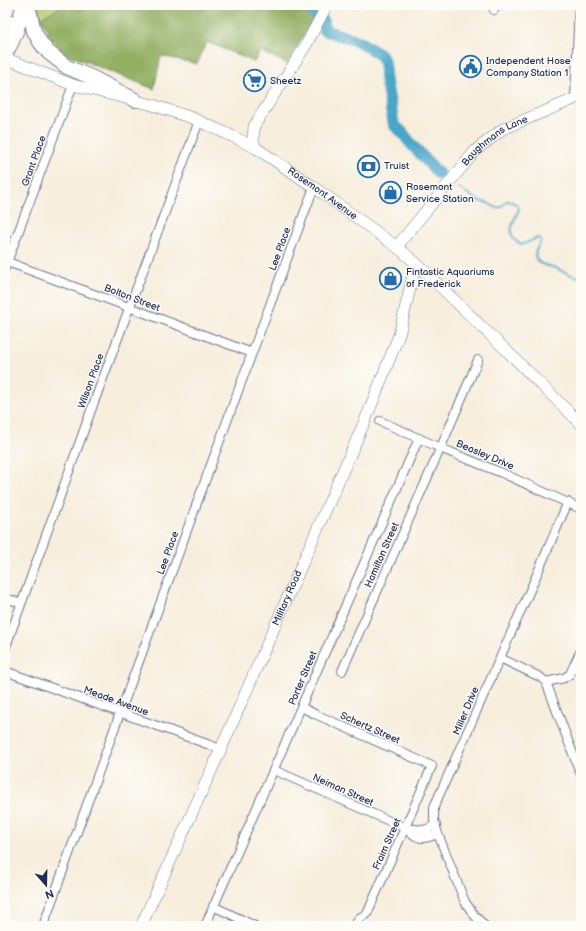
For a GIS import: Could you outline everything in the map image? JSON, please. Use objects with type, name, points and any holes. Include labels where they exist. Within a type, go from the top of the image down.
[{"type":"highway","points":[[5,43],[16,5]]},
{"type":"highway","points":[[5,54],[17,33],[23,5]]},
{"type":"highway","points":[[28,5],[34,31],[48,52],[67,67],[93,78],[135,100]]},
{"type":"main road","points":[[232,136],[245,133],[254,126],[306,44],[325,9]]},
{"type":"main road","name":"Rosemont Avenue","points":[[5,58],[73,85],[153,105],[199,121],[256,148],[314,187],[397,247],[416,263],[581,424]]},
{"type":"main road","name":"Baughmans Lane","points":[[397,247],[476,150],[503,129],[577,96]]},
{"type":"main road","points":[[254,126],[253,142],[256,148]]},
{"type":"main road","name":"Military Road","points":[[141,926],[221,749],[367,416],[399,335],[416,263]]},
{"type":"street","points":[[577,96],[578,9]]},
{"type":"street","name":"Grant Place","points":[[6,263],[73,85]]},
{"type":"street","name":"Wilson Place","points":[[5,649],[88,419],[199,121]]},
{"type":"street","name":"Lee Place","points":[[43,926],[314,187]]},
{"type":"street","name":"Bolton Street","points":[[6,263],[252,353]]},
{"type":"street","name":"Hamilton Street","points":[[342,671],[478,360]]},
{"type":"street","name":"Beasley Drive","points":[[380,421],[502,473],[581,509]]},
{"type":"street","name":"Porter Street","points":[[205,926],[419,438]]},
{"type":"street","name":"Miller Drive","points":[[485,926],[475,916],[465,902],[438,834],[434,808],[568,502]]},
{"type":"street","points":[[5,598],[21,603]]},
{"type":"street","points":[[546,682],[564,678],[570,674],[581,650]]},
{"type":"street","points":[[500,658],[544,679],[581,774]]},
{"type":"street","name":"Meade Avenue","points":[[5,671],[221,749]]},
{"type":"street","name":"Schertz Street","points":[[301,707],[432,766]]},
{"type":"street","name":"Fraim Street","points":[[355,926],[359,918],[367,914],[432,766]]},
{"type":"street","name":"Neiman Street","points":[[274,770],[405,828],[421,839],[426,839],[438,834]]},
{"type":"street","name":"Neiman Street","points":[[405,828],[425,830],[436,825]]},
{"type":"street","points":[[213,906],[255,926]]},
{"type":"green space","points":[[37,5],[64,5],[41,18]]},
{"type":"green space","points":[[64,5],[317,5],[320,7],[287,64],[261,51],[254,62],[207,42],[197,64],[161,56],[154,89],[64,53],[50,37],[41,18]]},
{"type":"waterway","points":[[305,5],[324,22],[324,30],[358,41],[382,56],[394,125],[439,174]]},
{"type":"waterway","points":[[459,188],[478,201],[488,203],[496,208],[501,207],[507,201],[517,205],[519,209],[512,226],[513,238],[519,244],[524,244],[540,238],[541,241],[535,254],[540,263],[571,275],[581,277]]},
{"type":"place","name":"Independent Hose Company Station 1","points":[[470,67]]},
{"type":"place","name":"Sheetz","points":[[254,81]]},
{"type":"place","name":"Truist","points":[[368,166]]},
{"type":"place","name":"Rosemont Service Station","points":[[391,193]]},
{"type":"place","name":"Fintastic Aquariums of Frederick","points":[[391,278]]}]
